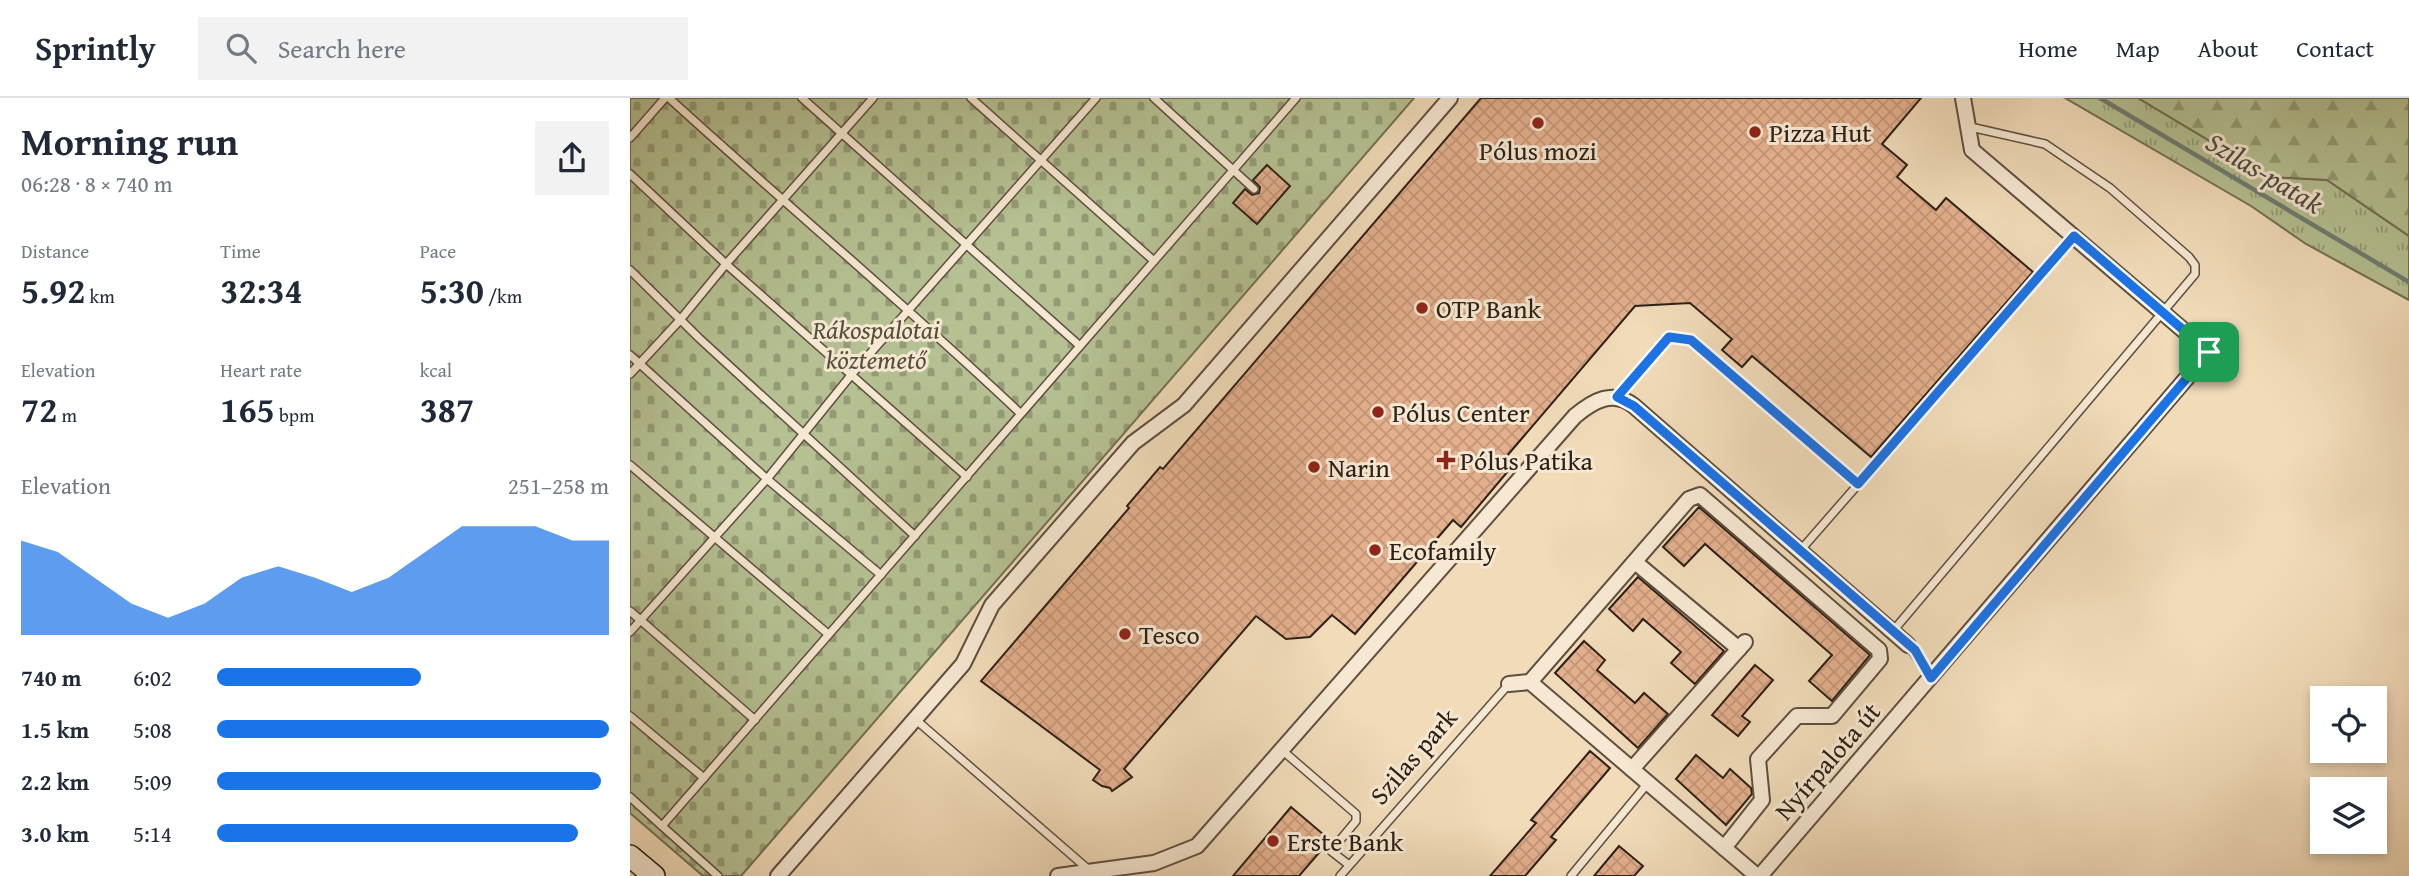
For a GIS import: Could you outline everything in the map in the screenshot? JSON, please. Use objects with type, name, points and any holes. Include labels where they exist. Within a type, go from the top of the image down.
[{"type":"main road","points":[[630,856],[654,876]]},
{"type":"street","points":[[778,876],[963,664],[992,605],[1133,443],[1184,405],[1450,98]]},
{"type":"street","points":[[1963,98],[1972,150],[2163,312]]},
{"type":"street","name":"Nyírpalota út","points":[[1758,876],[2209,352],[2163,312]]},
{"type":"street","points":[[1068,875],[1154,863],[1197,846],[1575,416],[1604,398],[1617,397],[1634,406],[1908,645]]},
{"type":"street","points":[[1724,848],[1762,800],[1758,759],[1797,716],[1832,716],[1880,659],[1880,650],[1700,495],[1689,499],[1530,682],[1724,848],[1758,876]]},
{"type":"street","points":[[1632,769],[1742,646],[1635,562]]},
{"type":"street","name":"Szilas park","points":[[1509,684],[1530,682]]},
{"type":"lane","points":[[630,138],[667,98],[783,202],[910,309],[1020,413]]},
{"type":"lane","points":[[802,98],[1080,346]]},
{"type":"lane","points":[[630,374],[873,98]]},
{"type":"lane","points":[[971,98],[1154,261]]},
{"type":"lane","points":[[630,632],[767,479],[852,374],[1096,98]]},
{"type":"lane","points":[[1154,98],[1254,189]]},
{"type":"lane","points":[[662,826],[1296,98]]},
{"type":"lane","points":[[1893,632],[2195,274],[2195,265],[2189,257],[2110,188],[2045,144],[1966,125]]},
{"type":"lane","points":[[630,174],[726,264],[967,477]]},
{"type":"lane","points":[[1800,552],[2074,236]]},
{"type":"lane","points":[[630,270],[803,435],[915,536]]},
{"type":"lane","points":[[1617,397],[1669,337],[1691,340],[1858,484]]},
{"type":"lane","points":[[630,355],[767,479],[881,575]]},
{"type":"lane","points":[[630,465],[828,634]]},
{"type":"lane","points":[[630,611],[755,720]]},
{"type":"lane","points":[[1908,645],[1931,678]]},
{"type":"lane","name":"Szilas park","points":[[1340,876],[1509,684]]},
{"type":"lane","points":[[630,716],[704,778]]},
{"type":"lane","points":[[915,719],[1091,872]]},
{"type":"lane","points":[[1283,751],[1356,814],[1356,821],[1331,851],[1349,866]]},
{"type":"lane","points":[[1571,876],[1648,783]]},
{"type":"lane","points":[[630,797],[718,876]]},
{"type":"green space","name":"Rákospalotai köztemető","points":[[630,98],[1414,98],[741,876],[703,876],[630,813]]},
{"type":"green space","points":[[2065,98],[2138,98],[2270,177],[2327,180],[2409,236],[2409,300],[2306,244],[2251,206]]},
{"type":"green space","points":[[2138,98],[2409,98],[2409,236],[2327,180],[2270,177]]},
{"type":"building","name":"Pólus Center","points":[[1481,98],[1921,98],[1882,144],[1907,165],[1897,177],[1936,210],[1946,198],[2033,272],[1871,457],[1752,356],[1742,367],[1722,350],[1732,339],[1690,303],[1635,306],[1506,457],[1514,464],[1461,527],[1453,520],[1355,634],[1332,615],[1310,637],[1286,639],[1256,616],[1124,769],[1132,777],[1112,791],[1102,786],[1093,780],[1100,770],[981,681],[1129,508],[1127,506],[1160,467],[1163,469]]},
{"type":"building","points":[[1267,165],[1290,186],[1257,224],[1233,203],[1245,189],[1252,195],[1259,193],[1260,187],[1253,180]]},
{"type":"building","points":[[1699,507],[1870,655],[1832,701],[1809,681],[1832,655],[1705,544],[1684,566],[1663,547]]},
{"type":"building","points":[[1638,577],[1724,651],[1695,684],[1671,663],[1681,652],[1643,619],[1633,631],[1609,609]]},
{"type":"building","points":[[1584,641],[1605,660],[1597,670],[1635,703],[1644,693],[1668,714],[1638,748],[1555,673]]},
{"type":"building","points":[[1755,665],[1773,680],[1742,716],[1750,722],[1738,736],[1712,715]]},
{"type":"building","points":[[1590,751],[1610,768],[1551,837],[1556,840],[1525,876],[1490,876],[1536,823],[1531,820]]},
{"type":"building","points":[[1696,755],[1723,778],[1730,769],[1751,788],[1752,794],[1726,825],[1676,779]]},
{"type":"building","points":[[1291,807],[1330,840],[1299,876],[1233,876]]},
{"type":"building","points":[[1619,846],[1643,866],[1634,876],[1594,876]]},
{"type":"waterway","name":"Szilas-patak","points":[[2100,98],[2409,282]]},
{"type":"place","name":"Pólus mozi","points":[[1538,123]]},
{"type":"place","name":"Pizza Hut","points":[[1755,132]]},
{"type":"place","name":"OTP Bank","points":[[1422,308]]},
{"type":"place","name":"Pólus Center","points":[[1378,412]]},
{"type":"place","name":"Pólus Patika","points":[[1446,460]]},
{"type":"place","name":"Narin","points":[[1314,467]]},
{"type":"place","name":"Ecofamily","points":[[1375,550]]},
{"type":"place","name":"Tesco","points":[[1125,634]]},
{"type":"place","name":"Erste Bank","points":[[1273,841]]},
{"type":"route","points":[[2074,236],[2209,352],[1931,678],[1915,650],[1634,406],[1617,397],[1669,337],[1691,340],[1858,484],[2074,236]]}]
